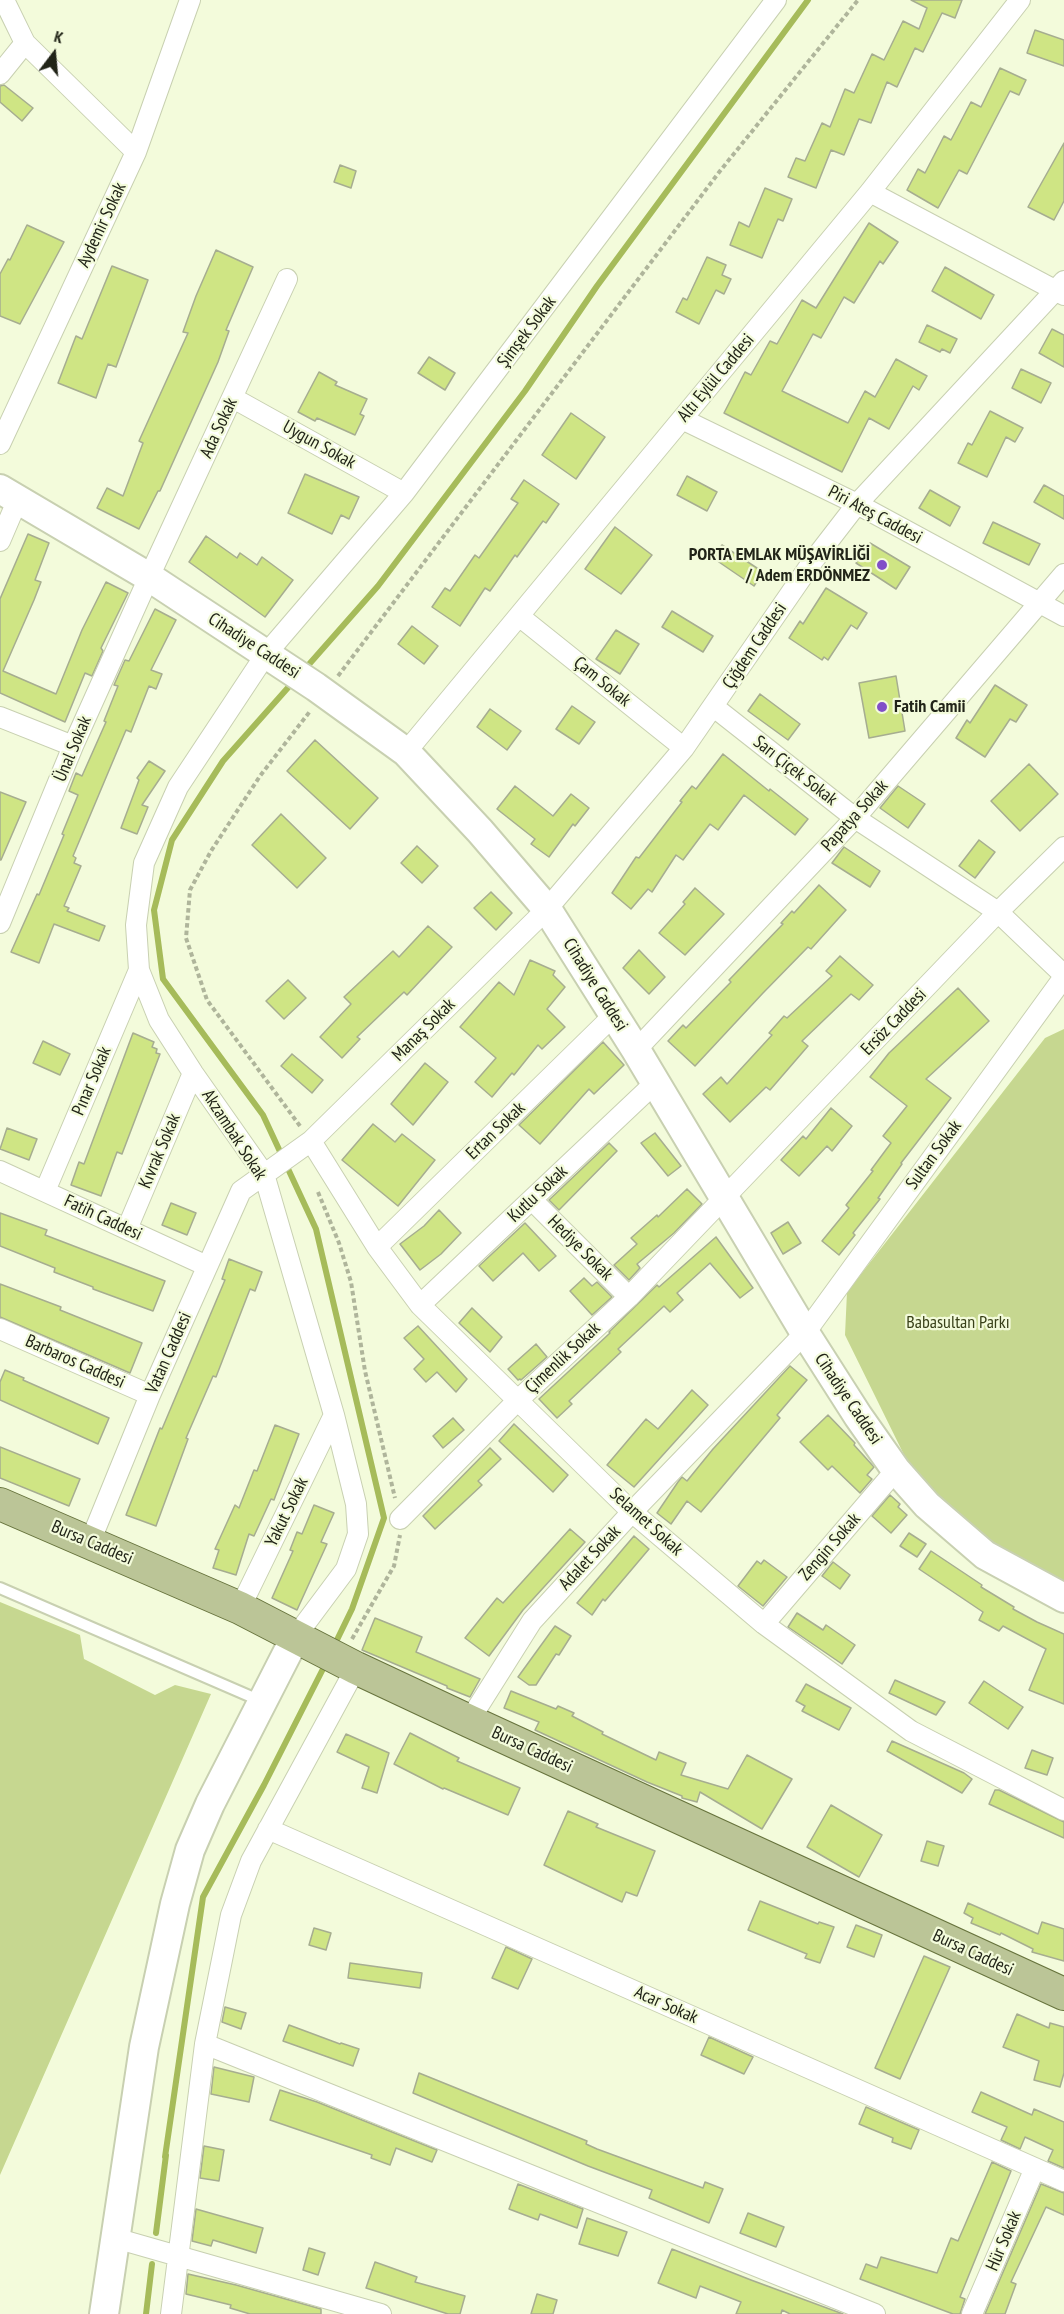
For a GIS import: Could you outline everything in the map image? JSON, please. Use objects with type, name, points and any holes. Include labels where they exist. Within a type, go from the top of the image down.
[{"type":"main road","name":"Bursa Caddesi","points":[[0,1504],[240,1608],[306,1641],[350,1658],[469,1721],[1064,1994]]},
{"type":"street","points":[[4,0],[25,43],[136,152]]},
{"type":"street","name":"Aydemir Sokak","points":[[0,444],[136,152],[190,0]]},
{"type":"street","name":"Şimşek Sokak","points":[[271,657],[404,493],[776,0]]},
{"type":"street","name":"Altı Eylül Caddesi","points":[[406,752],[870,192],[1020,0]]},
{"type":"street","points":[[0,74],[25,43]]},
{"type":"street","points":[[870,192],[1062,289]]},
{"type":"street","name":"Ada Sokak","points":[[148,577],[287,279]]},
{"type":"street","name":"Çiğdem Caddesi","points":[[547,909],[684,748],[813,561],[857,504],[1062,289]]},
{"type":"street","name":"Uygun Sokak","points":[[233,398],[404,493]]},
{"type":"street","name":"Piri Ateş Caddesi","points":[[682,419],[857,504],[1064,616]]},
{"type":"street","points":[[0,541],[9,494]]},
{"type":"street","name":"Cihadiye Caddesi","points":[[9,494],[148,577],[321,690],[406,752],[480,831],[547,909],[656,1082],[805,1333],[896,1470],[927,1505],[985,1555],[1064,1598]]},
{"type":"street","name":"Papatya Sokak","points":[[636,1050],[855,818],[1040,604],[1064,573]]},
{"type":"street","name":"Ünal Sokak","points":[[0,923],[73,746],[148,577]]},
{"type":"street","name":"Çam Sokak","points":[[519,616],[684,748]]},
{"type":"street","name":"Akzambak Sokak","points":[[271,657],[178,788],[144,863],[136,925],[139,970],[159,1020],[264,1174],[334,1415],[356,1504],[358,1534],[346,1569],[306,1641]]},
{"type":"street","name":"Sarı Çiçek Sokak","points":[[714,707],[855,818],[998,912],[1064,976]]},
{"type":"street","points":[[0,717],[73,746]]},
{"type":"street","name":"Ersöz Caddesi","points":[[726,1198],[998,912],[1064,847]]},
{"type":"street","name":"Manaş Sokak","points":[[264,1174],[306,1146],[547,909]]},
{"type":"street","name":"Pınar Sokak","points":[[45,1191],[139,970]]},
{"type":"street","name":"Sultan Sokak","points":[[805,1333],[1064,976]]},
{"type":"street","name":"Ertan Sokak","points":[[377,1247],[614,1015]]},
{"type":"street","name":"Kıvrak Sokak","points":[[127,1229],[193,1073]]},
{"type":"street","name":"Kutlu Sokak","points":[[420,1305],[656,1082]]},
{"type":"street","name":"Selamet Sokak","points":[[306,1146],[420,1305],[632,1512],[764,1624],[911,1731],[1064,1810]]},
{"type":"street","name":"Fatih Caddesi","points":[[0,1171],[207,1266]]},
{"type":"street","name":"Vatan Caddesi","points":[[90,1542],[150,1395],[241,1191],[264,1174]]},
{"type":"street","name":"Çimenlik Sokak","points":[[400,1519],[518,1400],[629,1297],[726,1198]]},
{"type":"street","name":"Hediye Sokak","points":[[532,1200],[629,1297]]},
{"type":"street","name":"Barbaros Caddesi","points":[[0,1329],[150,1395]]},
{"type":"street","name":"Adalet Sokak","points":[[469,1721],[532,1621],[632,1512],[805,1333]]},
{"type":"street","name":"Yakut Sokak","points":[[240,1608],[334,1415]]},
{"type":"street","name":"Zengin Sokak","points":[[764,1624],[896,1470]]},
{"type":"street","points":[[104,2314],[144,2047],[190,1850],[210,1804],[262,1701],[306,1641]]},
{"type":"street","points":[[171,2314],[205,2044],[231,1915],[250,1861],[268,1829],[350,1658]]},
{"type":"street","name":"Acar Sokak","points":[[268,1829],[1064,2181]]},
{"type":"street","points":[[205,2044],[853,2310],[875,2314]]},
{"type":"street","name":"Hür Sokak","points":[[972,2314],[1035,2168]]},
{"type":"street","points":[[115,2238],[381,2314]]},
{"type":"lane","points":[[0,1588],[262,1701]]},
{"type":"path","points":[[306,1146],[207,1000],[186,938],[190,890],[211,851],[260,776],[321,690],[720,171],[858,0]]},
{"type":"path","points":[[315,1185],[339,1243],[351,1282],[365,1371],[400,1519],[400,1537],[394,1566],[350,1658]]},
{"type":"green space","name":"Babasultan Parkı","points":[[1064,1029],[1064,1588],[1031,1572],[956,1519],[909,1465],[845,1335],[847,1292],[1045,1038]]},
{"type":"green space","points":[[0,1602],[80,1635],[84,1659],[155,1695],[175,1685],[211,1694],[0,2175]]},
{"type":"building","points":[[911,0],[962,0],[955,18],[942,13],[923,52],[915,48],[897,87],[887,82],[871,123],[859,119],[844,155],[831,150],[816,188],[788,177],[796,158],[805,161],[822,123],[830,127],[845,89],[854,93],[872,54],[884,60],[903,21],[919,29],[927,8]]},
{"type":"building","points":[[1035,30],[1064,40],[1064,66],[1027,53]]},
{"type":"building","points":[[1000,68],[1026,80],[1019,95],[1010,91],[967,174],[959,170],[938,208],[907,190],[918,169],[925,173],[944,136],[951,140],[971,102],[981,107]]},
{"type":"building","points":[[4,85],[33,108],[22,121],[0,102],[0,86]]},
{"type":"building","points":[[1064,143],[1064,201],[1054,220],[1028,207]]},
{"type":"building","points":[[340,165],[356,171],[351,188],[334,182]]},
{"type":"building","points":[[765,188],[792,199],[783,221],[778,219],[762,258],[730,245],[739,222],[749,227]]},
{"type":"building","points":[[869,223],[898,242],[883,264],[880,261],[854,303],[844,297],[821,338],[813,334],[782,391],[848,423],[865,391],[875,397],[896,359],[927,376],[919,390],[913,386],[889,429],[869,418],[842,472],[724,413],[745,372],[751,375],[770,341],[777,344],[802,300],[816,308]]},
{"type":"building","points":[[27,225],[64,242],[20,324],[0,316],[0,274],[8,259],[10,260]]},
{"type":"building","points":[[216,250],[253,267],[226,330],[229,331],[218,362],[160,491],[139,529],[97,508],[107,488],[123,496],[143,443],[139,441],[188,333],[183,332]]},
{"type":"building","points":[[707,257],[726,265],[722,275],[731,279],[724,294],[716,290],[699,324],[676,312],[683,298],[687,300]]},
{"type":"building","points":[[112,266],[148,280],[116,367],[108,364],[96,398],[58,383],[76,336],[82,339]]},
{"type":"building","points":[[945,267],[994,295],[981,319],[932,291]]},
{"type":"building","points":[[927,325],[957,339],[950,353],[942,349],[940,352],[919,342]]},
{"type":"building","points":[[1052,329],[1064,335],[1064,367],[1039,353]]},
{"type":"building","points":[[429,357],[455,373],[445,390],[418,373]]},
{"type":"building","points":[[1021,369],[1051,383],[1041,403],[1012,388]]},
{"type":"building","points":[[319,372],[337,382],[335,385],[367,399],[360,414],[364,416],[355,435],[317,418],[315,421],[298,412]]},
{"type":"building","points":[[990,411],[1023,428],[1015,442],[1006,437],[987,477],[958,463],[968,443],[972,445]]},
{"type":"building","points":[[571,413],[605,437],[576,479],[542,455]]},
{"type":"building","points":[[305,474],[359,497],[349,519],[341,515],[332,534],[288,513]]},
{"type":"building","points":[[687,476],[717,492],[707,511],[677,495]]},
{"type":"building","points":[[524,480],[559,504],[546,523],[543,521],[517,557],[515,555],[490,591],[485,588],[460,626],[432,607],[445,588],[450,591],[475,555],[479,558],[518,503],[511,499]]},
{"type":"building","points":[[1044,485],[1064,496],[1064,519],[1034,502]]},
{"type":"building","points":[[930,490],[960,507],[950,526],[919,508]]},
{"type":"building","points":[[993,522],[1040,544],[1029,565],[983,543]]},
{"type":"building","points":[[615,527],[652,555],[621,594],[585,569]]},
{"type":"building","points":[[28,534],[49,543],[35,580],[41,582],[3,671],[56,694],[82,630],[106,582],[128,593],[101,648],[103,651],[92,676],[85,673],[65,722],[0,693],[0,599]]},
{"type":"building","points":[[206,536],[237,558],[240,553],[257,565],[262,557],[293,580],[265,617],[189,562]]},
{"type":"building","name":"PORTA EMLAK MÜŞAVİRLİĞİ / Adem ERDÖNMEZ","points":[[870,543],[910,567],[896,589],[856,563]]},
{"type":"building","points":[[722,545],[763,572],[754,586],[713,558]]},
{"type":"building","points":[[826,588],[867,613],[857,629],[851,625],[828,660],[824,657],[822,660],[789,638],[800,621],[803,624]]},
{"type":"building","points":[[155,609],[176,620],[151,670],[162,674],[156,689],[149,686],[131,732],[126,730],[73,856],[76,858],[74,863],[81,866],[64,906],[69,908],[67,911],[105,926],[99,941],[54,924],[39,963],[11,952],[37,894],[39,895],[64,835],[62,834],[78,795],[69,791],[76,773],[82,776],[106,722],[104,721],[118,686],[114,685],[125,660],[129,661]]},
{"type":"building","points":[[672,611],[713,636],[703,652],[662,627]]},
{"type":"building","points":[[412,626],[438,646],[424,664],[398,644]]},
{"type":"building","points":[[616,630],[639,644],[620,674],[596,659]]},
{"type":"building","name":"Fatih Camii","points":[[896,676],[905,731],[869,738],[859,683]]},
{"type":"building","points":[[995,685],[1027,705],[1016,722],[1010,719],[985,757],[956,738],[967,720],[970,723]]},
{"type":"building","points":[[760,694],[800,724],[788,740],[748,711]]},
{"type":"building","points":[[572,706],[595,722],[579,744],[556,729]]},
{"type":"building","points":[[490,709],[521,731],[507,750],[477,727]]},
{"type":"building","points":[[315,740],[378,798],[350,829],[287,771]]},
{"type":"building","points":[[723,754],[808,819],[795,835],[744,795],[718,830],[710,824],[683,860],[676,855],[652,892],[648,889],[631,909],[612,893],[636,857],[639,858],[682,802],[680,801],[692,786],[696,789]]},
{"type":"building","points":[[149,761],[165,771],[142,805],[148,807],[137,834],[121,828],[139,780],[137,778]]},
{"type":"building","points":[[1029,764],[1058,794],[1020,831],[991,801]]},
{"type":"building","points":[[515,786],[553,816],[571,794],[589,808],[575,826],[573,824],[549,857],[531,844],[535,839],[497,809]]},
{"type":"building","points":[[898,786],[925,804],[908,828],[880,808]]},
{"type":"building","points":[[0,792],[26,802],[1,860],[0,860]]},
{"type":"building","points":[[281,814],[326,858],[297,888],[252,845]]},
{"type":"building","points":[[979,840],[995,852],[975,878],[959,866]]},
{"type":"building","points":[[417,846],[438,866],[422,883],[401,863]]},
{"type":"building","points":[[844,847],[880,871],[870,887],[832,863]]},
{"type":"building","points":[[819,885],[846,910],[811,949],[808,947],[695,1066],[668,1041],[683,1025],[686,1028],[731,982],[729,980]]},
{"type":"building","points":[[695,888],[724,914],[685,955],[659,933],[685,904],[683,902]]},
{"type":"building","points":[[491,892],[512,913],[496,930],[474,908]]},
{"type":"building","points":[[428,926],[452,947],[407,995],[404,992],[357,1037],[360,1039],[342,1058],[320,1037],[351,1004],[344,997],[393,951],[399,957]]},
{"type":"building","points":[[639,950],[665,977],[649,994],[623,968]]},
{"type":"building","points":[[840,956],[873,985],[859,1000],[851,994],[802,1041],[808,1046],[770,1090],[766,1087],[730,1122],[703,1094],[721,1077],[727,1084],[772,1035],[769,1033],[784,1016],[787,1018],[832,976],[826,971]]},
{"type":"building","points":[[530,960],[555,971],[553,975],[565,987],[547,1009],[565,1027],[542,1049],[538,1045],[514,1075],[512,1073],[492,1097],[475,1082],[496,1058],[460,1027],[499,982],[514,995]]},
{"type":"building","points":[[288,980],[306,998],[284,1019],[266,1001]]},
{"type":"building","points":[[958,988],[989,1021],[926,1079],[951,1098],[901,1163],[878,1198],[880,1199],[839,1255],[822,1241],[849,1208],[846,1205],[873,1171],[871,1170],[891,1143],[883,1136],[907,1106],[870,1077],[889,1053]]},
{"type":"building","points":[[133,1033],[154,1042],[152,1047],[157,1049],[156,1053],[160,1054],[122,1154],[117,1152],[101,1196],[71,1185],[79,1162],[84,1164]]},
{"type":"building","points":[[43,1041],[70,1054],[60,1075],[33,1063]]},
{"type":"building","points":[[603,1042],[624,1065],[594,1094],[589,1089],[540,1144],[519,1125]]},
{"type":"building","points":[[292,1054],[323,1080],[312,1093],[281,1066]]},
{"type":"building","points":[[425,1063],[448,1082],[413,1125],[391,1104]]},
{"type":"building","points":[[831,1108],[852,1126],[832,1151],[827,1146],[799,1176],[781,1160],[803,1136],[806,1139]]},
{"type":"building","points":[[373,1124],[395,1142],[402,1134],[435,1160],[398,1206],[342,1160]]},
{"type":"building","points":[[7,1128],[37,1139],[29,1160],[0,1149]]},
{"type":"building","points":[[655,1133],[681,1166],[668,1176],[641,1143]]},
{"type":"building","points":[[609,1143],[617,1151],[559,1210],[549,1200]]},
{"type":"building","points":[[687,1189],[702,1204],[674,1233],[637,1264],[640,1268],[629,1280],[614,1265],[637,1244],[631,1238],[657,1215],[658,1217]]},
{"type":"building","points":[[171,1203],[196,1213],[187,1235],[162,1225]]},
{"type":"building","points":[[439,1210],[461,1233],[441,1254],[420,1270],[400,1244],[424,1226]]},
{"type":"building","points":[[0,1213],[47,1230],[45,1235],[165,1281],[153,1311],[93,1289],[93,1287],[54,1272],[55,1268],[0,1246]]},
{"type":"building","points":[[788,1222],[801,1243],[783,1254],[771,1233]]},
{"type":"building","points":[[525,1223],[556,1256],[539,1271],[523,1253],[493,1281],[479,1266]]},
{"type":"building","points":[[716,1237],[753,1288],[740,1298],[710,1263],[677,1293],[683,1300],[670,1312],[664,1306],[618,1349],[621,1352],[569,1401],[572,1404],[557,1418],[539,1399],[610,1333],[657,1285],[659,1287]]},
{"type":"building","points":[[229,1259],[262,1272],[255,1291],[250,1289],[216,1377],[213,1376],[186,1438],[188,1439],[156,1526],[126,1515],[160,1428],[162,1429],[225,1280],[222,1279]]},
{"type":"building","points":[[584,1278],[592,1286],[597,1282],[612,1297],[592,1315],[570,1291]]},
{"type":"building","points":[[0,1284],[61,1307],[60,1310],[142,1343],[130,1373],[0,1317]]},
{"type":"building","points":[[472,1308],[502,1337],[490,1352],[459,1323]]},
{"type":"building","points":[[418,1326],[467,1379],[456,1392],[437,1372],[426,1382],[414,1369],[424,1359],[404,1338]]},
{"type":"building","points":[[536,1344],[547,1357],[521,1380],[518,1380],[508,1369]]},
{"type":"building","points":[[790,1366],[807,1380],[777,1415],[780,1418],[701,1512],[687,1501],[671,1524],[657,1513],[682,1477],[687,1481],[713,1449]]},
{"type":"building","points":[[5,1370],[109,1418],[98,1444],[0,1400],[0,1382]]},
{"type":"building","points":[[692,1390],[708,1405],[634,1487],[607,1465],[646,1419],[658,1429]]},
{"type":"building","points":[[828,1415],[874,1467],[867,1475],[872,1479],[860,1493],[832,1466],[828,1470],[800,1442]]},
{"type":"building","points":[[453,1418],[464,1430],[443,1448],[433,1436]]},
{"type":"building","points":[[514,1424],[568,1475],[553,1492],[499,1441]]},
{"type":"building","points":[[275,1425],[299,1434],[274,1500],[271,1499],[254,1536],[249,1534],[236,1575],[213,1568],[219,1550],[215,1549],[235,1505],[239,1508],[254,1470],[257,1471]]},
{"type":"building","points":[[0,1447],[80,1479],[69,1506],[0,1478]]},
{"type":"building","points":[[490,1448],[501,1459],[478,1481],[482,1485],[435,1529],[423,1516]]},
{"type":"building","points":[[890,1495],[907,1515],[891,1533],[872,1516]]},
{"type":"building","points":[[314,1505],[334,1513],[321,1542],[327,1544],[297,1610],[272,1598],[293,1551],[290,1550],[297,1532],[302,1534]]},
{"type":"building","points":[[570,1529],[585,1542],[523,1610],[489,1656],[465,1638],[497,1598],[503,1603]]},
{"type":"building","points":[[909,1533],[926,1544],[917,1557],[900,1546]]},
{"type":"building","points":[[634,1536],[649,1549],[605,1601],[603,1599],[592,1615],[577,1603]]},
{"type":"building","points":[[931,1551],[982,1585],[981,1587],[1014,1607],[1013,1609],[1064,1634],[1064,1704],[1029,1690],[1046,1649],[1003,1626],[999,1631],[979,1620],[983,1612],[919,1569]]},
{"type":"building","points":[[764,1560],[787,1577],[763,1606],[738,1586],[757,1561],[761,1564]]},
{"type":"building","points":[[833,1562],[850,1575],[840,1589],[822,1576]]},
{"type":"building","points":[[797,1613],[823,1630],[826,1625],[855,1645],[842,1664],[788,1627]]},
{"type":"building","points":[[375,1618],[422,1637],[416,1652],[480,1679],[470,1697],[362,1650]]},
{"type":"building","points":[[555,1626],[571,1636],[536,1685],[529,1685],[518,1677]]},
{"type":"building","points":[[895,1680],[945,1702],[936,1715],[889,1693]]},
{"type":"building","points":[[984,1681],[1023,1707],[1008,1729],[969,1703]]},
{"type":"building","points":[[806,1684],[851,1708],[839,1730],[802,1711],[805,1706],[796,1701]]},
{"type":"building","points":[[511,1691],[556,1709],[558,1706],[574,1713],[572,1716],[603,1732],[602,1734],[656,1760],[659,1752],[686,1763],[681,1775],[728,1789],[747,1755],[792,1779],[762,1829],[700,1792],[697,1802],[682,1798],[682,1796],[535,1730],[539,1722],[504,1708]]},
{"type":"building","points":[[410,1733],[459,1758],[457,1761],[520,1788],[508,1815],[443,1789],[394,1764]]},
{"type":"building","points":[[346,1734],[389,1753],[377,1793],[362,1788],[369,1767],[337,1752]]},
{"type":"building","points":[[892,1741],[964,1773],[972,1779],[962,1793],[887,1751]]},
{"type":"building","points":[[1032,1750],[1053,1758],[1047,1775],[1025,1768]]},
{"type":"building","points":[[995,1790],[1064,1822],[1064,1838],[989,1804]]},
{"type":"building","points":[[831,1805],[882,1835],[859,1877],[807,1847]]},
{"type":"building","points":[[568,1811],[598,1824],[596,1827],[655,1851],[637,1896],[626,1892],[622,1902],[544,1865]]},
{"type":"building","points":[[927,1841],[944,1846],[938,1866],[921,1861]]},
{"type":"building","points":[[760,1901],[818,1924],[819,1922],[834,1927],[820,1963],[805,1958],[807,1954],[748,1930]]},
{"type":"building","points":[[968,1903],[1038,1934],[1042,1922],[1064,1929],[1064,1961],[1032,1952],[1033,1949],[1001,1933],[1000,1935],[971,1923],[973,1918],[964,1913]]},
{"type":"building","points":[[856,1925],[882,1935],[874,1957],[847,1947]]},
{"type":"building","points":[[314,1928],[331,1933],[326,1950],[309,1945]]},
{"type":"building","points":[[506,1947],[532,1959],[518,1989],[492,1978]]},
{"type":"building","points":[[924,1956],[950,1967],[900,2079],[875,2068]]},
{"type":"building","points":[[350,1963],[422,1973],[420,1988],[348,1978]]},
{"type":"building","points":[[225,2007],[246,2013],[241,2029],[222,2022]]},
{"type":"building","points":[[1017,2014],[1049,2028],[1050,2023],[1064,2027],[1064,2073],[1060,2087],[1034,2080],[1039,2061],[1003,2047]]},
{"type":"building","points":[[289,2025],[359,2049],[353,2066],[283,2041]]},
{"type":"building","points":[[709,2037],[753,2057],[744,2074],[701,2055]]},
{"type":"building","points":[[214,2067],[254,2077],[249,2102],[211,2094]]},
{"type":"building","points":[[419,2073],[587,2141],[586,2144],[597,2149],[703,2188],[705,2182],[723,2189],[709,2223],[649,2198],[652,2190],[588,2166],[413,2093]]},
{"type":"building","points":[[280,2090],[317,2102],[437,2150],[432,2162],[396,2148],[390,2165],[371,2158],[372,2155],[270,2120]]},
{"type":"building","points":[[981,2092],[1032,2115],[1034,2109],[1064,2122],[1064,2168],[1048,2161],[1053,2150],[1025,2137],[1020,2149],[1001,2140],[1007,2127],[972,2112]]},
{"type":"building","points":[[866,2107],[919,2130],[911,2149],[892,2142],[893,2138],[859,2124]]},
{"type":"building","points":[[204,2146],[224,2150],[219,2181],[200,2178]]},
{"type":"building","points":[[992,2162],[1011,2171],[960,2297],[965,2299],[960,2314],[953,2314],[860,2279],[866,2264],[877,2268],[881,2257],[937,2273],[951,2238],[958,2241]]},
{"type":"building","points":[[518,2184],[583,2209],[577,2228],[540,2214],[538,2220],[509,2209]]},
{"type":"building","points":[[1041,2184],[1064,2193],[1064,2215],[1046,2207],[1011,2282],[1016,2284],[1005,2314],[985,2314]]},
{"type":"building","points":[[196,2209],[263,2228],[256,2253],[213,2240],[211,2246],[192,2241]]},
{"type":"building","points":[[748,2213],[784,2227],[776,2247],[740,2233]]},
{"type":"building","points":[[587,2218],[627,2232],[618,2256],[579,2244]]},
{"type":"building","points":[[309,2248],[325,2253],[318,2275],[303,2270]]},
{"type":"building","points":[[672,2249],[843,2314],[790,2314],[782,2310],[781,2314],[736,2314],[741,2302],[700,2286],[696,2298],[658,2283]]},
{"type":"building","points":[[375,2262],[417,2277],[415,2282],[465,2296],[460,2314],[448,2314],[366,2288]]},
{"type":"building","points":[[188,2274],[321,2309],[321,2314],[250,2314],[230,2308],[231,2305],[186,2294]]},
{"type":"building","points":[[537,2294],[557,2300],[553,2314],[531,2314]]},
{"type":"waterway","points":[[304,670],[378,586],[525,391],[597,286],[808,0]]},
{"type":"waterway","points":[[293,682],[223,761],[172,840],[154,910],[163,979],[263,1115],[316,1229],[384,1518],[352,1609],[334,1646]]},
{"type":"waterway","points":[[165,2157],[203,1897],[264,1785],[326,1663]]},
{"type":"waterway","points":[[156,2233],[166,2155]]},
{"type":"waterway","points":[[146,2314],[152,2264]]},
{"type":"place","name":"PORTA EMLAK MÜŞAVİRLİĞİ / Adem ERDÖNMEZ","points":[[882,565]]},
{"type":"place","name":"Fatih Camii","points":[[882,707]]}]
